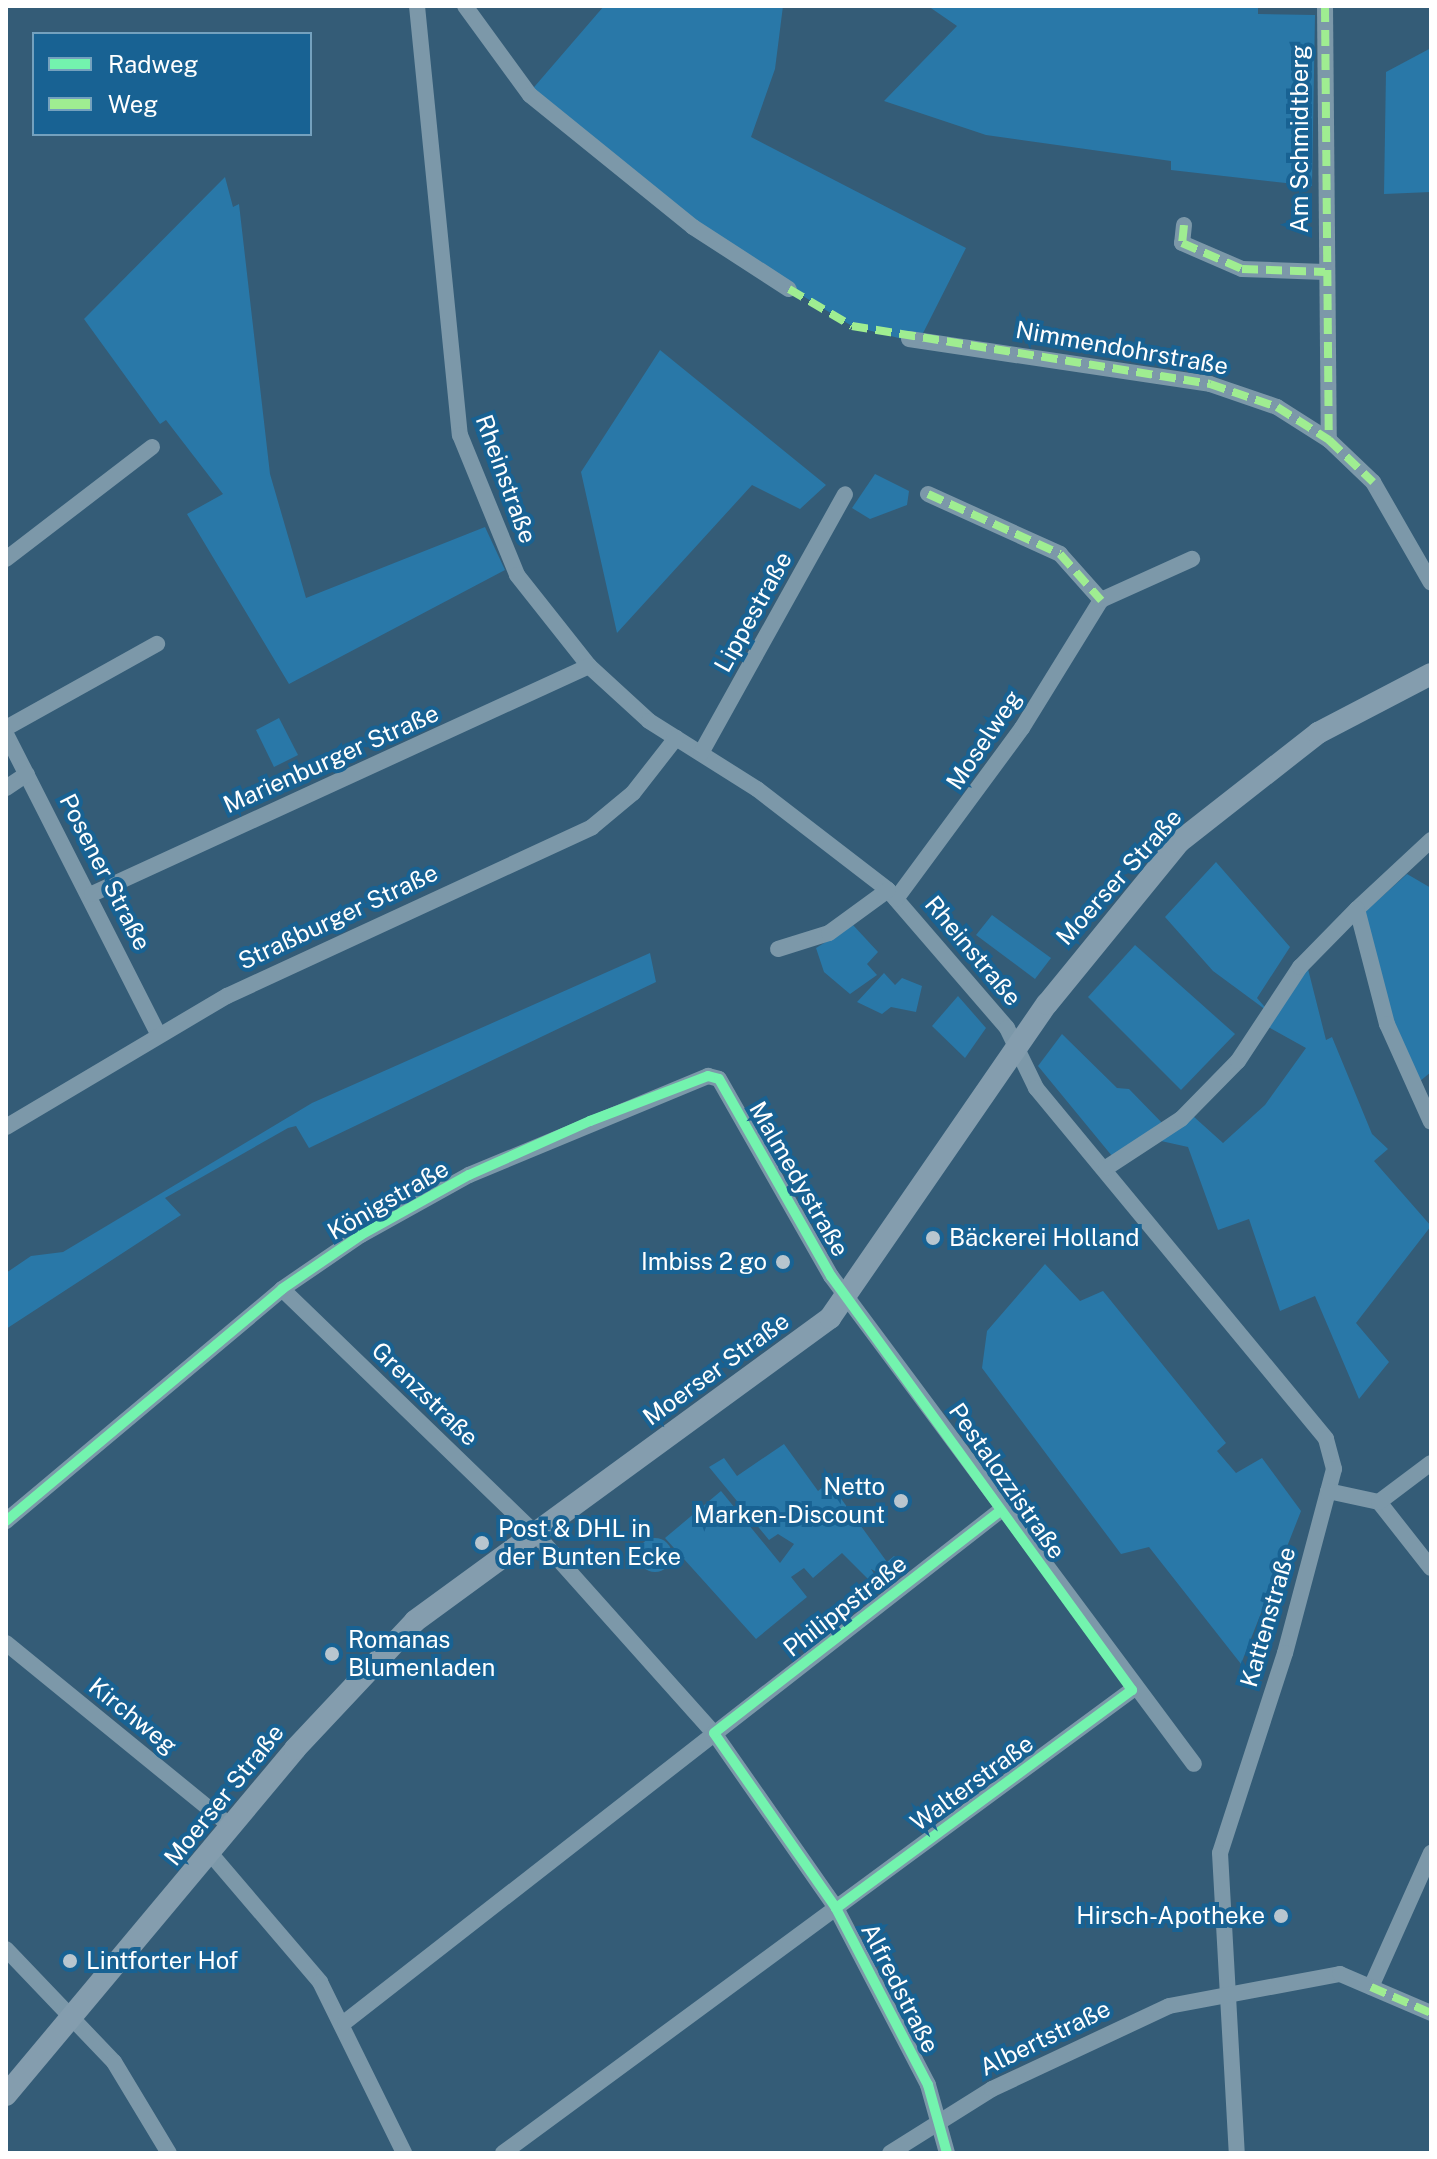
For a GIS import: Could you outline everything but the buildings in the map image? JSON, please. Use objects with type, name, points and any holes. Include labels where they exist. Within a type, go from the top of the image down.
[{"type":"street","name":"Rheinstraße","points":[[417,6],[460,435],[517,575],[589,666],[676,738],[701,753],[892,894],[1017,1047]]},
{"type":"street","points":[[465,6],[530,95],[705,236],[789,289]]},
{"type":"street","name":"Am Schmidtberg","points":[[1325,6],[1325,272],[1329,440]]},
{"type":"street","points":[[1184,225],[1182,243],[1242,269],[1325,272]]},
{"type":"street","name":"Nimmendohrstraße","points":[[909,339],[1210,384],[1277,407],[1329,440],[1373,482],[1431,583]]},
{"type":"street","points":[[6,559],[152,447]]},
{"type":"street","name":"Lippestraße","points":[[701,753],[845,494]]},
{"type":"street","points":[[928,494],[1060,554],[1101,600],[1192,559]]},
{"type":"street","name":"Moselweg","points":[[892,894],[1015,738],[1101,600]]},
{"type":"street","name":"Posener Straße","points":[[157,644],[6,731],[92,894],[158,1033]]},
{"type":"street","name":"Marienburger Straße","points":[[92,894],[589,666]]},
{"type":"street","name":"Moerser Straße","points":[[6,2095],[230,1826],[409,1627],[534,1532],[778,1358],[849,1296],[1017,1047],[1107,922],[1179,842],[1318,733],[1431,674]]},
{"type":"street","name":"Straßburger Straße","points":[[6,1127],[158,1033],[592,827],[633,793],[676,738]]},
{"type":"street","points":[[6,788],[27,774]]},
{"type":"street","points":[[1106,1168],[1181,1119],[1238,1061],[1300,967],[1431,840]]},
{"type":"street","points":[[778,949],[829,933],[892,894]]},
{"type":"street","points":[[1357,909],[1387,1024],[1431,1122]]},
{"type":"street","name":"Kattenstraße","points":[[1017,1047],[1030,1080],[1106,1168],[1326,1439],[1334,1469],[1220,1853],[1232,1996],[1237,2153]]},
{"type":"street","name":"Königstraße","points":[[6,1521],[282,1289],[469,1175],[644,1100],[708,1076],[719,1079]]},
{"type":"street","name":"Malmedystraße","points":[[719,1079],[849,1296]]},
{"type":"street","name":"Grenzstraße","points":[[282,1289],[534,1532]]},
{"type":"street","name":"Pestalozzistraße","points":[[849,1296],[1132,1690],[1194,1764]]},
{"type":"street","points":[[1379,1502],[1431,1463]]},
{"type":"street","points":[[1328,1491],[1379,1502],[1431,1568]]},
{"type":"street","name":"Philippstraße","points":[[345,2022],[1001,1510]]},
{"type":"street","name":"Alfredstraße","points":[[534,1532],[714,1733],[836,1908],[939,2123],[947,2153]]},
{"type":"street","name":"Kirchweg","points":[[6,1643],[230,1826]]},
{"type":"street","name":"Walterstraße","points":[[503,2153],[1132,1690]]},
{"type":"street","points":[[210,1853],[263,1908],[345,2022],[404,2153]]},
{"type":"street","points":[[1371,1987],[1431,1853]]},
{"type":"street","points":[[6,1949],[74,2017],[121,2072],[169,2153]]},
{"type":"street","name":"Albertstraße","points":[[890,2153],[939,2123],[1156,2012],[1340,1974],[1431,2013]]},
{"type":"shaded area","points":[[604,6],[783,6],[775,69],[751,137],[966,248],[918,343],[852,326],[705,236],[529,93]]},
{"type":"shaded area","points":[[928,6],[1258,6],[1258,14],[1315,15],[1312,186],[1171,170],[1171,161],[986,135],[884,101],[957,26]]},
{"type":"shaded area","points":[[1431,48],[1431,192],[1384,194],[1386,72]]},
{"type":"shaded area","points":[[225,177],[233,207],[239,204],[270,474],[306,598],[485,527],[505,570],[289,684],[187,514],[223,494],[166,420],[160,424],[84,319]]},
{"type":"shaded area","points":[[660,350],[826,485],[800,509],[752,485],[617,633],[581,472]]},
{"type":"shaded area","points":[[875,474],[909,491],[907,505],[870,519],[852,508]]},
{"type":"shaded area","points":[[279,718],[298,755],[274,767],[256,730]]},
{"type":"shaded area","points":[[1216,862],[1290,947],[1257,998],[1270,1013],[1213,971],[1165,917]]},
{"type":"shaded area","points":[[1407,874],[1431,888],[1431,1072],[1414,1086],[1359,917]]},
{"type":"shaded area","points":[[992,915],[1051,958],[1035,979],[976,935]]},
{"type":"shaded area","points":[[853,925],[878,952],[867,964],[877,975],[850,994],[824,972],[816,948]]},
{"type":"shaded area","points":[[1135,945],[1235,1034],[1181,1090],[1088,997]]},
{"type":"shaded area","points":[[650,953],[656,982],[309,1148],[296,1126],[288,1128],[165,1198],[181,1215],[6,1329],[6,1273],[31,1256],[63,1252],[312,1103]]},
{"type":"shaded area","points":[[1306,961],[1326,1040],[1332,1037],[1372,1134],[1388,1149],[1374,1161],[1431,1226],[1356,1323],[1389,1362],[1359,1399],[1315,1296],[1280,1311],[1249,1219],[1218,1230],[1188,1147],[1161,1141],[1193,1116],[1223,1143],[1265,1105],[1306,1048],[1263,1024]]},
{"type":"shaded area","points":[[884,973],[895,985],[902,978],[922,986],[916,1012],[891,1007],[882,1014],[857,1002]]},
{"type":"shaded area","points":[[958,996],[986,1028],[965,1058],[932,1026]]},
{"type":"shaded area","points":[[1062,1034],[1117,1088],[1129,1089],[1167,1128],[1112,1156],[1038,1066]]},
{"type":"shaded area","points":[[1045,1264],[1080,1301],[1103,1291],[1226,1443],[1217,1451],[1236,1473],[1262,1458],[1301,1511],[1241,1664],[1149,1547],[1121,1554],[982,1368],[987,1331]]},
{"type":"shaded area","points":[[784,1444],[818,1491],[829,1482],[887,1562],[894,1556],[901,1563],[884,1576],[871,1569],[878,1580],[873,1584],[842,1553],[813,1578],[804,1568],[791,1577],[807,1597],[756,1639],[665,1538],[721,1491],[780,1563],[794,1544],[778,1534],[769,1540],[709,1467],[724,1458],[737,1476]]},
{"type":"shaded area","points":[[655,1538],[667,1543],[672,1555],[667,1567],[655,1572],[643,1567],[638,1555],[643,1543]]},
{"type":"marked path","points":[[1325,6],[1329,440]]},
{"type":"marked path","points":[[1184,225],[1182,243],[1242,269],[1325,272]]},
{"type":"marked path","points":[[789,289],[852,326],[1210,384],[1277,407],[1329,440],[1373,482]]},
{"type":"marked path","points":[[928,494],[1060,554],[1101,600]]},
{"type":"marked path","points":[[1371,1987],[1431,2013]]},
{"type":"cycle path","points":[[6,1521],[282,1289],[361,1235],[469,1175],[590,1121],[708,1076],[719,1079],[831,1276],[1132,1690],[836,1908]]},
{"type":"cycle path","points":[[947,2153],[928,2085],[836,1908],[714,1733],[1001,1510]]},
{"type":"place","name":"Bäckerei Holland","points":[[933,1238]]},
{"type":"place","name":"Imbiss 2 go","points":[[783,1262]]},
{"type":"place","name":"Netto Marken-Discount","points":[[901,1501]]},
{"type":"place","name":"Post & DHL in der Bunten Ecke","points":[[482,1543]]},
{"type":"place","name":"Romanas Blumenladen","points":[[332,1654]]},
{"type":"place","name":"Hirsch-Apotheke","points":[[1281,1916]]},
{"type":"place","name":"Lintforter Hof","points":[[70,1961]]}]
